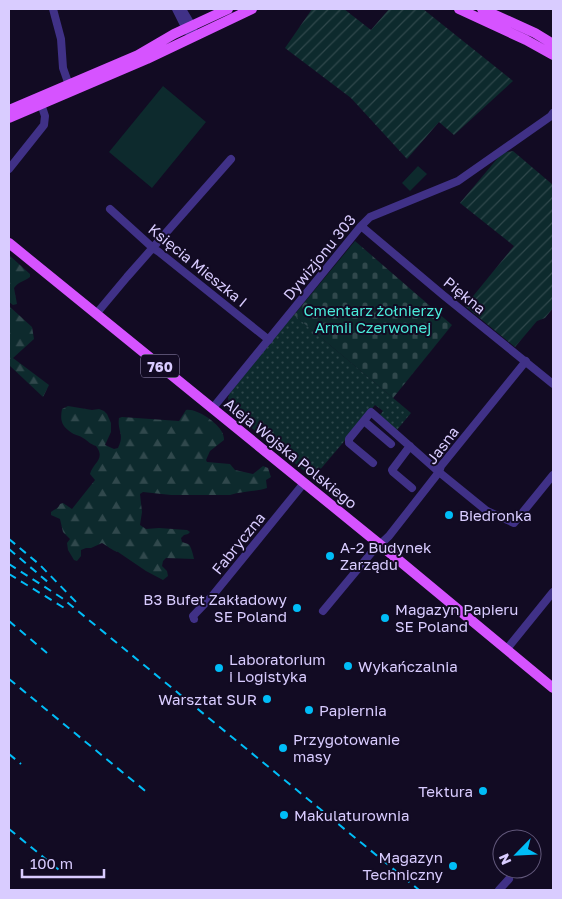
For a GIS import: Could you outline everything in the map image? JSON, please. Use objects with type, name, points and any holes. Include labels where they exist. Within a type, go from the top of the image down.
[{"type":"main road","points":[[9,118],[146,59],[228,9]]},
{"type":"main road","points":[[9,110],[138,55],[191,30],[252,9]]},
{"type":"main road","points":[[459,9],[526,40],[553,55]]},
{"type":"main road","points":[[482,9],[535,33],[553,44]]},
{"type":"main road","name":"Aleja Wojska Polskiego","points":[[9,243],[381,545],[553,688]]},
{"type":"street","points":[[53,9],[61,39],[63,68],[68,85]]},
{"type":"street","points":[[176,9],[191,30]]},
{"type":"street","points":[[182,9],[191,30]]},
{"type":"street","points":[[9,169],[44,125],[45,116],[41,104]]},
{"type":"street","name":"Dywizjonu 303","points":[[212,409],[370,217],[458,181],[553,113]]},
{"type":"street","points":[[96,314],[231,159]]},
{"type":"street","name":"Księcia Mieszka I","points":[[110,210],[153,248],[269,340]]},
{"type":"street","name":"Piękna","points":[[361,226],[553,384]]},
{"type":"street","name":"Jasna","points":[[323,611],[372,552],[389,536],[439,472],[441,466],[526,362]]},
{"type":"street","points":[[373,463],[348,442],[371,412],[439,472],[487,510],[514,523],[553,475]]},
{"type":"street","points":[[364,421],[391,444]]},
{"type":"street","points":[[410,446],[392,470],[412,488]]},
{"type":"street","name":"Fabryczna","points":[[194,619],[194,616],[304,483]]},
{"type":"street","points":[[506,650],[553,592]]},
{"type":"street","points":[[499,890],[508,879]]},
{"type":"green space","points":[[312,9],[344,9],[371,30],[389,9],[423,9],[513,81],[454,135],[439,122],[407,159],[351,98],[285,48]]},
{"type":"green space","points":[[163,86],[206,122],[152,188],[109,152]]},
{"type":"green space","points":[[513,151],[553,185],[553,308],[545,318],[537,321],[515,347],[465,306],[514,246],[460,203],[502,153]]},
{"type":"green space","points":[[418,166],[427,174],[410,191],[402,183]]},
{"type":"green space","name":"Cmentarz żołnierzy Armii Czerwonej","points":[[355,241],[452,325],[393,398],[294,315]]},
{"type":"green space","points":[[9,255],[30,274],[30,277],[14,288],[17,304],[13,305],[9,302]]},
{"type":"green space","points":[[9,306],[32,327],[34,339],[13,358],[49,385],[43,397],[9,365]]},
{"type":"green space","points":[[293,314],[411,413],[396,431],[379,416],[383,411],[375,405],[313,478],[227,408],[229,394]]},
{"type":"green space","points":[[68,406],[104,411],[111,423],[111,432],[105,445],[114,449],[118,448],[121,439],[119,418],[179,421],[186,410],[195,411],[206,416],[216,424],[224,437],[224,440],[210,451],[207,462],[230,464],[235,470],[253,474],[263,466],[268,468],[271,477],[266,480],[267,488],[230,495],[171,495],[143,492],[140,494],[142,512],[140,525],[146,529],[159,528],[187,530],[190,532],[181,538],[182,542],[190,546],[194,559],[166,558],[162,566],[167,571],[168,576],[163,580],[102,543],[81,550],[81,556],[77,561],[74,560],[68,550],[67,543],[70,539],[63,532],[60,519],[51,515],[51,512],[63,503],[72,509],[95,480],[90,474],[100,454],[96,446],[72,433],[63,425],[61,420],[62,409]]},
{"type":"railway","points":[[9,539],[40,565],[78,604]]},
{"type":"railway","points":[[9,549],[49,583]]},
{"type":"railway","points":[[9,564],[62,598],[419,890]]},
{"type":"railway","points":[[9,574],[66,609]]},
{"type":"railway","points":[[9,621],[47,653]]},
{"type":"railway","points":[[9,679],[149,794]]},
{"type":"railway","points":[[9,754],[21,764]]},
{"type":"railway","points":[[9,829],[59,870]]},
{"type":"place","name":"Biedronka","points":[[449,515]]},
{"type":"place","name":"A-2 Budynek Zarządu","points":[[330,556]]},
{"type":"place","name":"B3 Bufet Zakładowy SE Poland","points":[[297,608]]},
{"type":"place","name":"Magazyn Papieru SE Poland","points":[[385,618]]},
{"type":"place","name":"Wykańczalnia","points":[[348,666]]},
{"type":"place","name":"Laboratorium i Logistyka","points":[[219,668]]},
{"type":"place","name":"Warsztat SUR","points":[[267,699]]},
{"type":"place","name":"Papiernia","points":[[309,710]]},
{"type":"place","name":"Przygotowanie masy","points":[[283,748]]},
{"type":"place","name":"Tektura","points":[[483,791]]},
{"type":"place","name":"Makulaturownia","points":[[284,815]]},
{"type":"place","name":"Magazyn Techniczny","points":[[453,866]]}]
